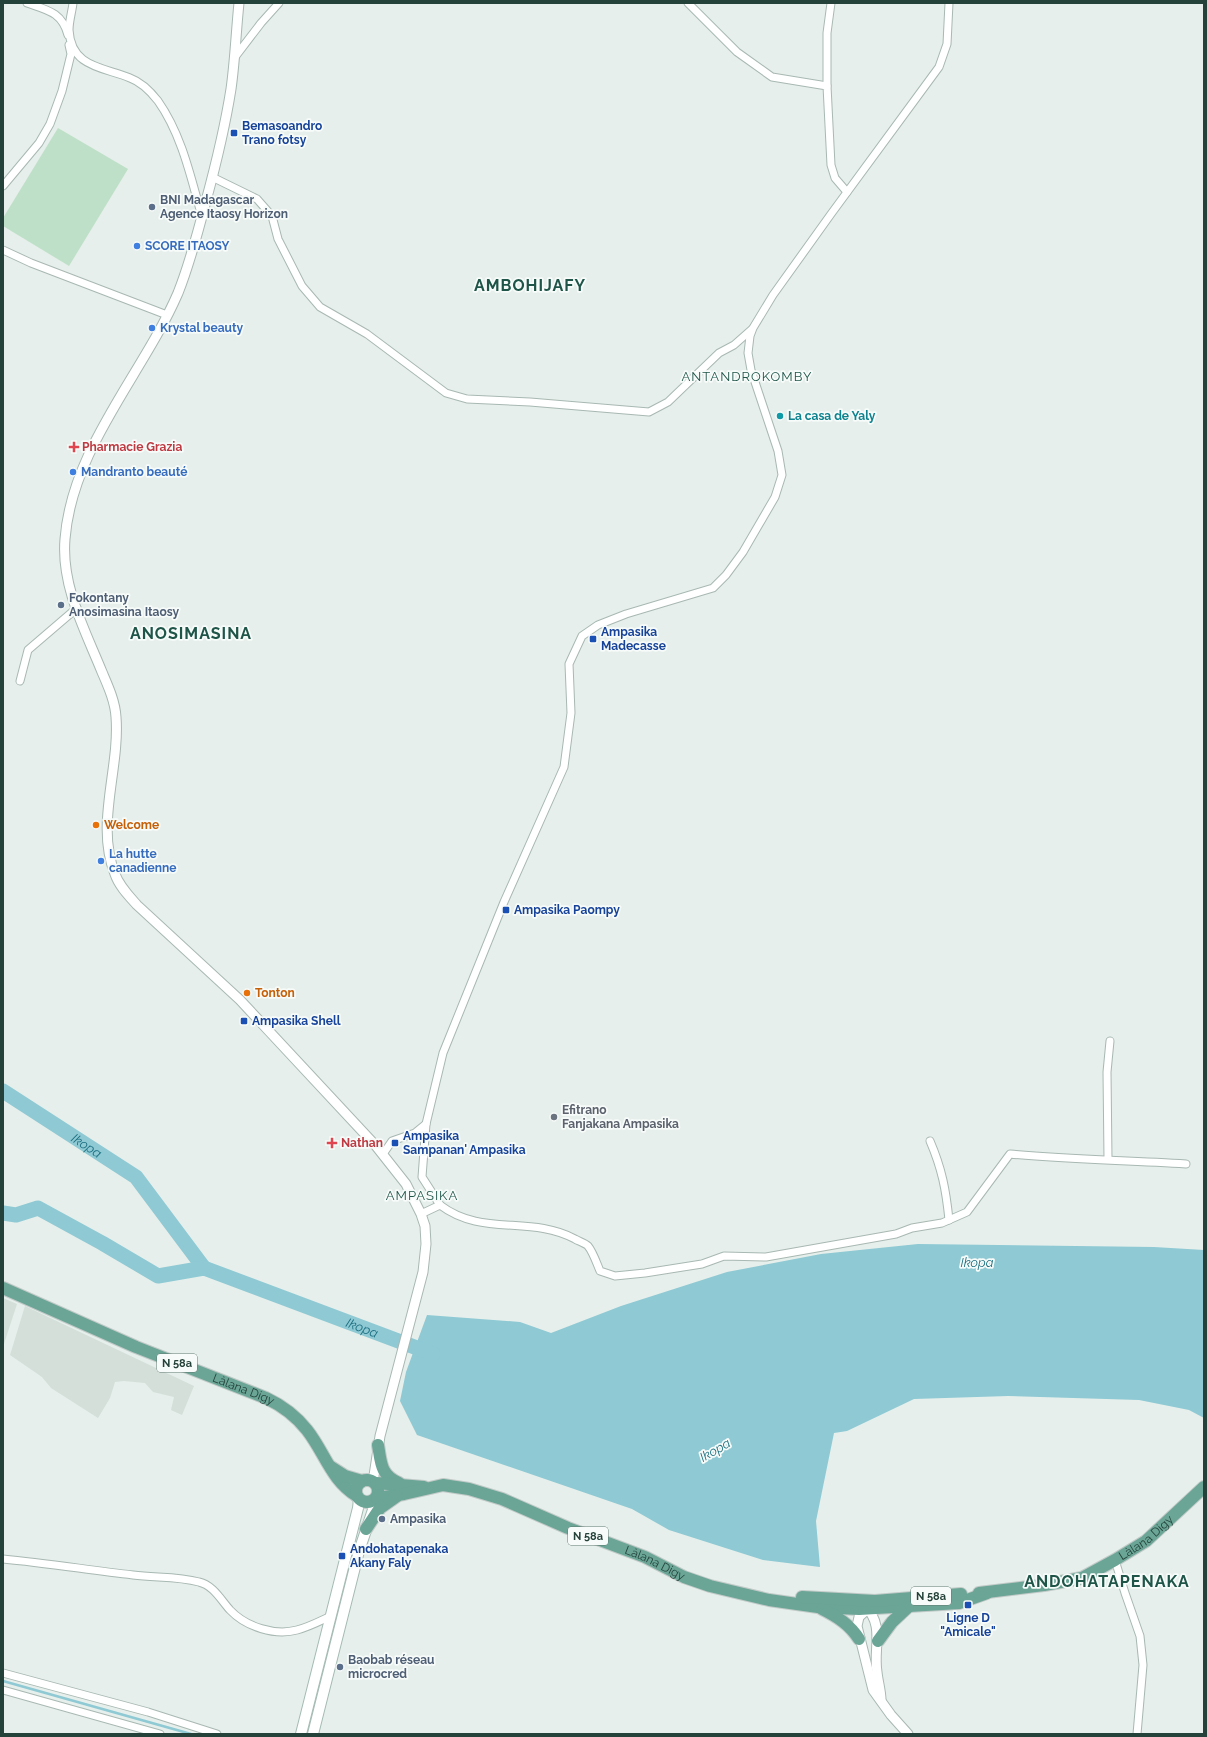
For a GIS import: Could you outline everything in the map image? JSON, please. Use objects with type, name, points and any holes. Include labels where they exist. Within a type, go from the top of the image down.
[{"type":"main road","name":"Làlana Digy","points":[[3,1288],[136,1347],[283,1406],[297,1418],[308,1432],[328,1465]]},
{"type":"main road","name":"N 58a","points":[[379,1440],[383,1470],[387,1476],[401,1489]]},
{"type":"main road","name":"N 58a","points":[[328,1465],[345,1476],[401,1489]]},
{"type":"main road","name":"N 58a","points":[[328,1465],[339,1482],[358,1497]]},
{"type":"main road","points":[[301,1734],[358,1508],[357,1488],[369,1481],[379,1490],[366,1529],[312,1734]]},
{"type":"main road","name":"Làlana Digy","points":[[401,1489],[433,1488],[443,1486],[469,1489],[502,1499],[568,1528],[645,1557],[684,1577],[710,1586],[769,1600],[818,1607],[986,1593],[1082,1578],[1146,1541],[1204,1487]]},
{"type":"main road","name":"N 58a","points":[[377,1498],[401,1489]]},
{"type":"main road","points":[[366,1529],[380,1508],[401,1489]]},
{"type":"main road","points":[[358,1497],[365,1502],[370,1502],[377,1498]]},
{"type":"main road","name":"Làlana Digy","points":[[742,1593],[768,1593],[908,1607],[959,1603],[986,1593]]},
{"type":"main road","points":[[818,1607],[852,1628],[859,1639]]},
{"type":"main road","points":[[878,1641],[892,1622],[908,1607]]},
{"type":"street","points":[[3,186],[39,143],[50,124],[62,90],[71,54],[65,26],[56,13],[27,3]]},
{"type":"street","points":[[73,3],[69,30],[74,49],[84,61],[97,68],[132,78],[145,87],[158,102],[180,143],[202,217]]},
{"type":"street","points":[[239,3],[231,88],[223,132],[202,217],[179,291],[102,430],[81,474],[64,540],[67,578],[77,608],[111,694],[116,715],[116,736],[107,822],[108,843],[115,876],[123,889],[137,905],[240,1000],[383,1154],[406,1184],[422,1214],[425,1226],[426,1244],[423,1272],[369,1481]]},
{"type":"street","points":[[234,59],[260,23],[279,3]]},
{"type":"street","points":[[688,3],[737,52],[772,77],[827,86]]},
{"type":"street","points":[[831,3],[827,33],[827,86],[831,165],[835,178],[847,192]]},
{"type":"street","points":[[949,3],[947,44],[939,67],[773,295],[753,328],[750,336],[748,353],[751,370],[778,451],[782,475],[775,497],[743,552],[713,588],[598,625],[582,636],[569,664],[571,713],[564,767],[504,902],[443,1053],[426,1124],[422,1177],[440,1205],[449,1212],[468,1220],[507,1226],[536,1226],[563,1232],[588,1246],[600,1271],[615,1276],[702,1264],[724,1256],[766,1257],[896,1234],[912,1228],[949,1220],[967,1212],[1010,1154],[1060,1159],[1108,1159],[1186,1164]]},
{"type":"street","points":[[212,177],[257,199],[272,216],[278,239],[302,286],[320,307],[367,334],[419,371],[446,393],[467,399],[530,402],[649,412],[668,402],[720,353],[734,345],[753,328]]},
{"type":"street","points":[[3,250],[31,263],[167,315]]},
{"type":"street","points":[[20,680],[28,650],[77,608]]},
{"type":"street","points":[[1108,1159],[1107,1072],[1110,1041]]},
{"type":"street","points":[[383,1154],[392,1141],[415,1133],[426,1124]]},
{"type":"street","points":[[930,1141],[940,1163],[946,1188],[949,1220]]},
{"type":"street","points":[[422,1214],[440,1205]]},
{"type":"street","points":[[3,1558],[69,1568],[147,1577],[175,1578],[199,1582],[205,1584],[211,1589],[231,1611],[242,1620],[262,1629],[285,1632],[297,1630],[331,1616]]},
{"type":"street","points":[[1115,1560],[1140,1636],[1143,1665],[1137,1734]]},
{"type":"street","points":[[867,1604],[859,1617],[857,1626],[859,1639],[873,1690],[891,1715],[908,1734]]},
{"type":"street","points":[[867,1604],[874,1620],[878,1641],[876,1654],[881,1700]]},
{"type":"street","points":[[3,1673],[148,1712],[217,1734]]},
{"type":"street","points":[[3,1690],[160,1734]]},
{"type":"shaded area","points":[[3,1298],[17,1304],[3,1347]]},
{"type":"shaded area","points":[[25,1306],[194,1386],[182,1415],[171,1410],[174,1397],[153,1392],[145,1383],[124,1381],[115,1382],[110,1398],[98,1418],[51,1388],[42,1377],[10,1355]]},
{"type":"green space","points":[[58,128],[128,169],[69,266],[3,226],[3,218]]},
{"type":"water","points":[[918,1244],[1154,1247],[1204,1250],[1204,1418],[1189,1410],[1139,1400],[1008,1396],[914,1399],[847,1431],[834,1433],[816,1521],[820,1567],[763,1560],[669,1530],[632,1509],[417,1435],[400,1401],[406,1372],[427,1315],[520,1322],[551,1333],[621,1306],[727,1272],[821,1254]]},
{"type":"waterway","name":"Ikopa","points":[[3,1091],[136,1177],[204,1268]]},
{"type":"waterway","name":"Ikopa","points":[[3,1213],[16,1215],[38,1208],[158,1276],[204,1268],[433,1354]]},
{"type":"waterway","points":[[3,1681],[191,1734]]},
{"type":"place","name":"Bemasoandro Trano fotsy","points":[[234,133]]},
{"type":"place","name":"BNI Madagascar Agence Itaosy Horizon","points":[[152,207]]},
{"type":"place","name":"SCORE ITAOSY","points":[[137,246]]},
{"type":"place","name":"Krystal beauty","points":[[152,328]]},
{"type":"place","name":"La casa de Yaly","points":[[780,416]]},
{"type":"place","name":"Pharmacie Grazia","points":[[74,447]]},
{"type":"place","name":"Mandranto beauté","points":[[73,472]]},
{"type":"place","name":"Fokontany Anosimasina Itaosy","points":[[61,605]]},
{"type":"place","name":"Ampasika Madecasse","points":[[593,639]]},
{"type":"place","name":"Welcome","points":[[96,825]]},
{"type":"place","name":"La hutte canadienne","points":[[101,861]]},
{"type":"place","name":"Ampasika Paompy","points":[[506,910]]},
{"type":"place","name":"Tonton","points":[[247,993]]},
{"type":"place","name":"Ampasika Shell","points":[[244,1021]]},
{"type":"place","name":"Efitrano Fanjakana Ampasika","points":[[554,1117]]},
{"type":"place","name":"Nathan","points":[[332,1143]]},
{"type":"place","name":"Ampasika Sampanan' Ampasika","points":[[395,1143]]},
{"type":"place","name":"Ampasika","points":[[382,1519]]},
{"type":"place","name":"Andohatapenaka Akany Faly","points":[[342,1556]]},
{"type":"place","name":"Ligne D \"Amicale\"","points":[[968,1605]]},
{"type":"place","name":"Baobab réseau microcred","points":[[340,1667]]},
{"type":"district","name":"AMBOHIJAFY","points":[[530,285]]},
{"type":"district","name":"ANTANDROKOMBY","points":[[747,376]]},
{"type":"district","name":"ANOSIMASINA","points":[[191,633]]},
{"type":"district","name":"AMPASIKA","points":[[422,1195]]},
{"type":"district","name":"ANDOHATAPENAKA","points":[[1107,1581]]}]
